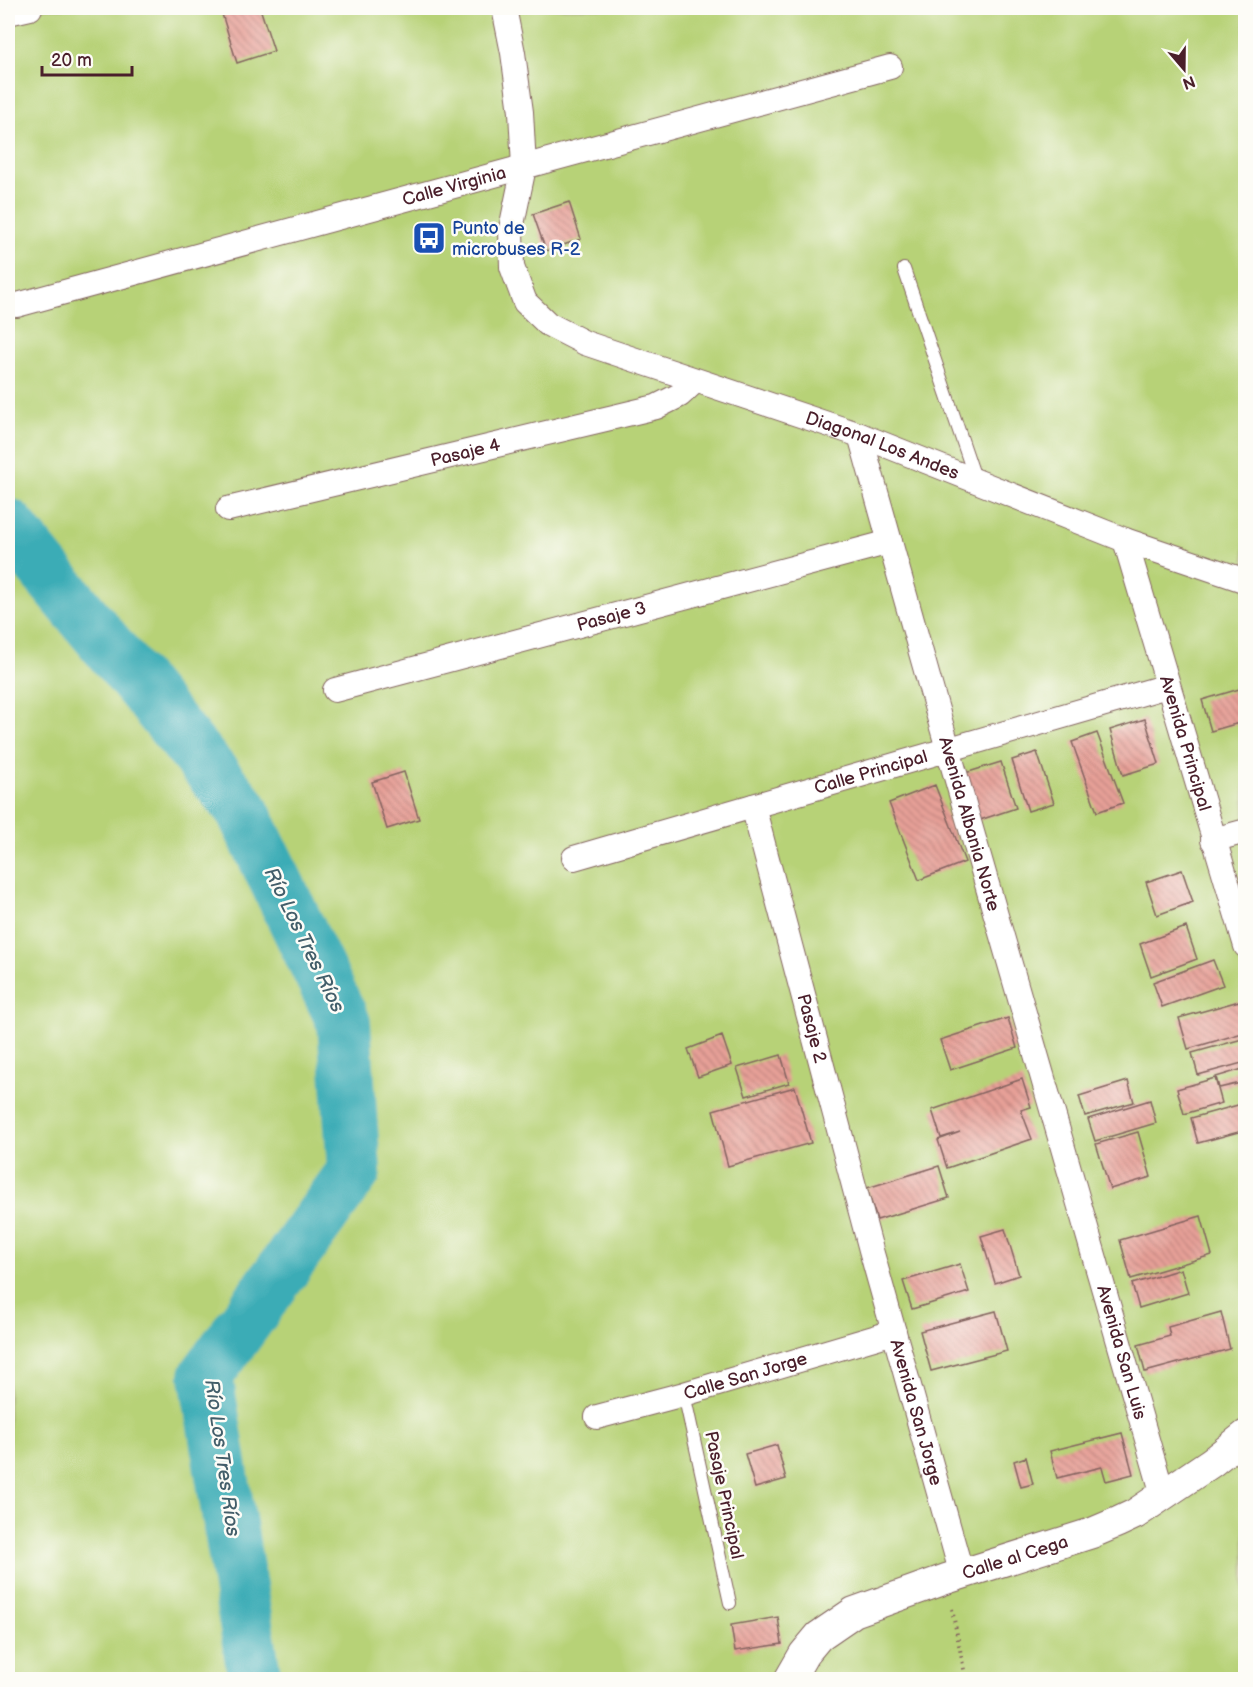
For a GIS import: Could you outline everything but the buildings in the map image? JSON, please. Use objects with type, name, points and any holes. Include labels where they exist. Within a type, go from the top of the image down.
[{"type":"street","points":[[8,13],[30,8]]},
{"type":"street","points":[[504,8],[521,112],[524,167]]},
{"type":"street","name":"Calle Virginia","points":[[17,305],[890,66]]},
{"type":"street","name":"Diagonal Los Andes","points":[[524,167],[511,229],[512,267],[525,302],[548,324],[585,343],[860,435],[1125,540],[1245,581]]},
{"type":"street","name":"Pasaje 4","points":[[228,509],[656,407],[680,394],[695,381]]},
{"type":"street","name":"Avenida Albania Norte","points":[[860,435],[948,749],[1083,1211]]},
{"type":"street","name":"Avenida Principal","points":[[1125,540],[1245,946]]},
{"type":"street","name":"Pasaje 3","points":[[335,690],[890,542]]},
{"type":"street","name":"Calle Principal","points":[[574,858],[1167,686]]},
{"type":"street","name":"Pasaje 2","points":[[753,806],[871,1250]]},
{"type":"street","points":[[1213,840],[1245,831]]},
{"type":"street","name":"Avenida San Luis","points":[[1083,1211],[1164,1495]]},
{"type":"street","name":"Avenida San Jorge","points":[[871,1250],[894,1332],[954,1577]]},
{"type":"street","name":"Calle San Jorge","points":[[597,1417],[684,1394],[894,1332]]},
{"type":"street","name":"Calle al Cega","points":[[789,1680],[804,1654],[819,1636],[854,1612],[1101,1529],[1136,1514],[1212,1462],[1245,1435]]},
{"type":"lane","points":[[904,269],[976,482]]},
{"type":"lane","name":"Pasaje Principal","points":[[684,1394],[730,1604]]},
{"type":"path","points":[[954,1577],[966,1680]]},
{"type":"path","points":[[1098,1680],[1107,1677]]},
{"type":"green space","points":[[8,8],[1245,8],[1245,1679],[8,1679]]},
{"type":"waterway","name":"Río Los Tres Ríos","points":[[8,525],[241,808],[344,1023],[354,1171],[206,1376],[255,1680]]},
{"type":"place","name":"Punto de microbuses R-2","points":[[429,238]]}]
